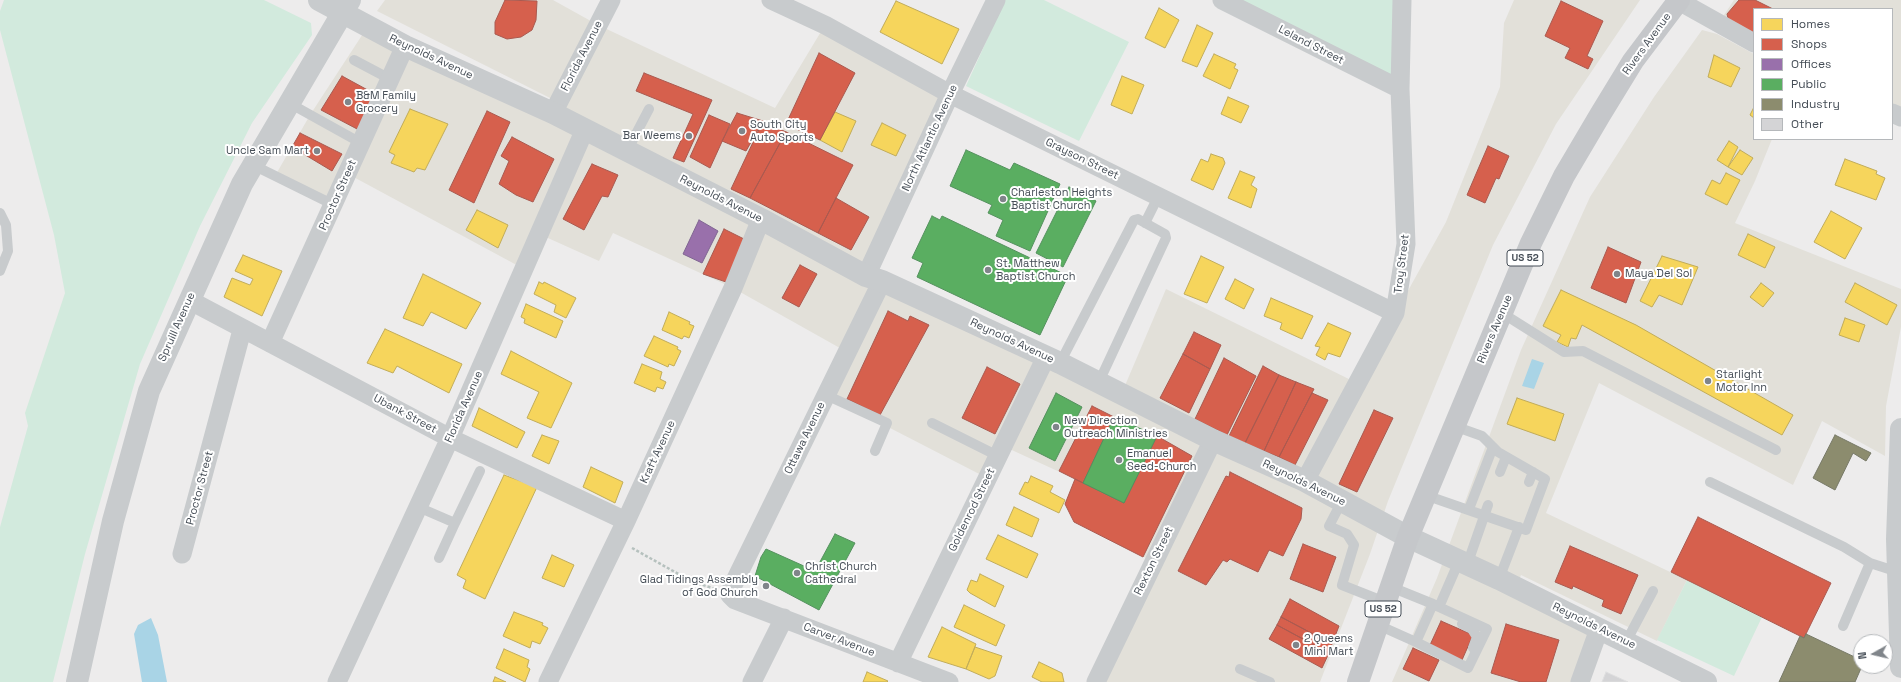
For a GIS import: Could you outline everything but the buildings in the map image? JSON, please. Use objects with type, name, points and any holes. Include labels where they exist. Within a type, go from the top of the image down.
[{"type":"main road","name":"Rivers Avenue","points":[[1358,682],[1408,536],[1531,243],[1568,170],[1633,61],[1678,0]]},
{"type":"street","name":"Reynolds Avenue","points":[[319,0],[346,6],[405,46],[554,113],[761,219],[874,279],[1053,360],[1098,384],[1212,440],[1305,481],[1408,536],[1499,579],[1706,682]]},
{"type":"street","name":"Florida Avenue","points":[[554,113],[611,0]]},
{"type":"street","name":"Grayson Street","points":[[771,0],[825,25],[950,94],[1395,313]]},
{"type":"street","name":"North Atlantic Avenue","points":[[874,279],[950,94],[996,0]]},
{"type":"street","name":"Leland Street","points":[[1222,0],[1400,89]]},
{"type":"street","name":"Troy Street","points":[[1305,481],[1395,313],[1406,244],[1400,89],[1402,0]]},
{"type":"street","points":[[1678,0],[1753,41]]},
{"type":"street","name":"Spruill Avenue","points":[[77,682],[113,521],[149,391],[242,184],[346,6]]},
{"type":"street","name":"Proctor Street","points":[[270,343],[405,46]]},
{"type":"street","name":"Florida Avenue","points":[[337,682],[450,438],[585,129]]},
{"type":"street","name":"Kraft Avenue","points":[[548,682],[626,522],[733,288],[761,219]]},
{"type":"street","name":"Ottawa Avenue","points":[[730,595],[732,587],[826,395],[874,279]]},
{"type":"street","name":"Ubank Street","points":[[189,300],[242,330],[270,343],[450,438],[626,522]]},
{"type":"street","name":"Proctor Street","points":[[182,554],[242,330]]},
{"type":"street","name":"Goldenrod Street","points":[[898,663],[998,456],[1053,360]]},
{"type":"street","points":[[1901,428],[1897,539],[1901,667]]},
{"type":"street","name":"Rexton Street","points":[[1096,682],[1212,440]]},
{"type":"street","name":"Carver Avenue","points":[[730,595],[735,600],[898,663],[927,679],[949,682]]},
{"type":"street","points":[[752,682],[784,618]]},
{"type":"street","points":[[1580,682],[1599,629]]},
{"type":"lane","points":[[354,60],[390,79]]},
{"type":"lane","points":[[289,103],[361,143]]},
{"type":"lane","points":[[628,151],[649,109]]},
{"type":"lane","points":[[253,165],[334,205]]},
{"type":"lane","points":[[1145,223],[1158,197]]},
{"type":"lane","points":[[0,213],[6,225],[8,251],[0,271]]},
{"type":"lane","points":[[1053,360],[1134,220],[1138,219],[1165,234],[1166,238],[1098,384]]},
{"type":"lane","points":[[1502,313],[1564,352],[1583,351],[1776,450]]},
{"type":"lane","points":[[826,395],[888,424],[875,451]]},
{"type":"lane","points":[[932,423],[998,456]]},
{"type":"lane","points":[[1425,495],[1468,509],[1486,510],[1517,523],[1526,530],[1545,479],[1506,457],[1482,436],[1454,426]]},
{"type":"lane","points":[[1468,509],[1493,447]]},
{"type":"lane","points":[[1500,472],[1506,457]]},
{"type":"lane","points":[[439,558],[480,471]]},
{"type":"lane","points":[[1529,482],[1533,472]]},
{"type":"lane","points":[[1710,482],[1844,547],[1870,563],[1899,572]]},
{"type":"lane","points":[[1342,501],[1329,526],[1346,534],[1354,545],[1342,585],[1438,607],[1487,629],[1468,668],[1378,625]]},
{"type":"lane","points":[[418,507],[455,523]]},
{"type":"lane","points":[[1416,642],[1463,563],[1486,510]]},
{"type":"lane","points":[[1499,579],[1517,523]]},
{"type":"lane","points":[[1843,626],[1870,563]]},
{"type":"lane","points":[[1626,642],[1653,592]]},
{"type":"lane","points":[[1240,669],[1270,682]]},
{"type":"path","points":[[617,540],[691,581],[730,595]]},
{"type":"shaded area","points":[[385,0],[553,0],[598,25],[775,108],[825,25],[950,94],[866,276],[1121,395],[1166,289],[1357,383],[1446,222],[1500,87],[1504,23],[1514,0],[1640,0],[1556,124],[1493,245],[1388,501],[1370,554],[1320,682],[1096,682],[1154,562],[1074,522],[1065,504],[1075,479],[1003,446],[987,478],[826,395],[847,352],[733,288],[613,233],[599,261],[539,234],[524,269],[348,174],[334,205],[275,176],[310,115],[368,26],[553,113],[558,102],[377,11]]},
{"type":"shaded area","points":[[1734,0],[1901,0],[1901,112],[1893,108],[1893,8],[1753,8],[1753,34],[1722,18]]},
{"type":"shaded area","name":"Starlight Motor Inn","points":[[1702,30],[1717,34],[1753,53],[1753,140],[1772,140],[1755,181],[1735,223],[1901,289],[1901,327],[1886,406],[1885,456],[1822,421],[1793,485],[1599,383],[1546,513],[1687,580],[1657,641],[1521,575],[1516,588],[1599,629],[1580,682],[1392,682],[1437,578],[1521,350],[1590,197],[1654,97]]},
{"type":"green space","points":[[4,0],[264,0],[311,23],[312,35],[252,123],[200,226],[140,364],[85,554],[53,682],[0,682],[0,527],[28,426],[25,413],[65,293],[54,235],[0,30],[0,11]]},
{"type":"green space","points":[[1005,0],[1044,0],[1129,42],[1079,141],[966,86]]},
{"type":"green space","points":[[1226,0],[1401,0],[1399,89]]},
{"type":"green space","points":[[1687,580],[1762,617],[1734,676],[1657,640]]},
{"type":"water","points":[[1532,359],[1544,363],[1534,389],[1522,386]]},
{"type":"water","points":[[151,618],[158,635],[167,682],[142,682],[134,634],[138,625]]},
{"type":"place","name":"B&M Family Grocery","points":[[348,102]]},
{"type":"place","name":"South City Auto Sports","points":[[742,131]]},
{"type":"place","name":"Bar Weems","points":[[689,136]]},
{"type":"place","name":"Uncle Sam Mart","points":[[317,151]]},
{"type":"place","name":"Charleston Heights Baptist Church","points":[[1003,199]]},
{"type":"place","name":"St. Matthew Baptist Church","points":[[988,270]]},
{"type":"place","name":"Maya Del Sol","points":[[1617,274]]},
{"type":"place","name":"Starlight Motor Inn","points":[[1708,381]]},
{"type":"place","name":"New Direction Outreach Ministries","points":[[1056,427]]},
{"type":"place","name":"Emanuel Seed-Church","points":[[1119,460]]},
{"type":"place","name":"Christ Church Cathedral","points":[[797,573]]},
{"type":"place","name":"Glad Tidings Assembly of God Church","points":[[766,586]]},
{"type":"place","name":"2 Queens Mini Mart","points":[[1296,645]]}]
